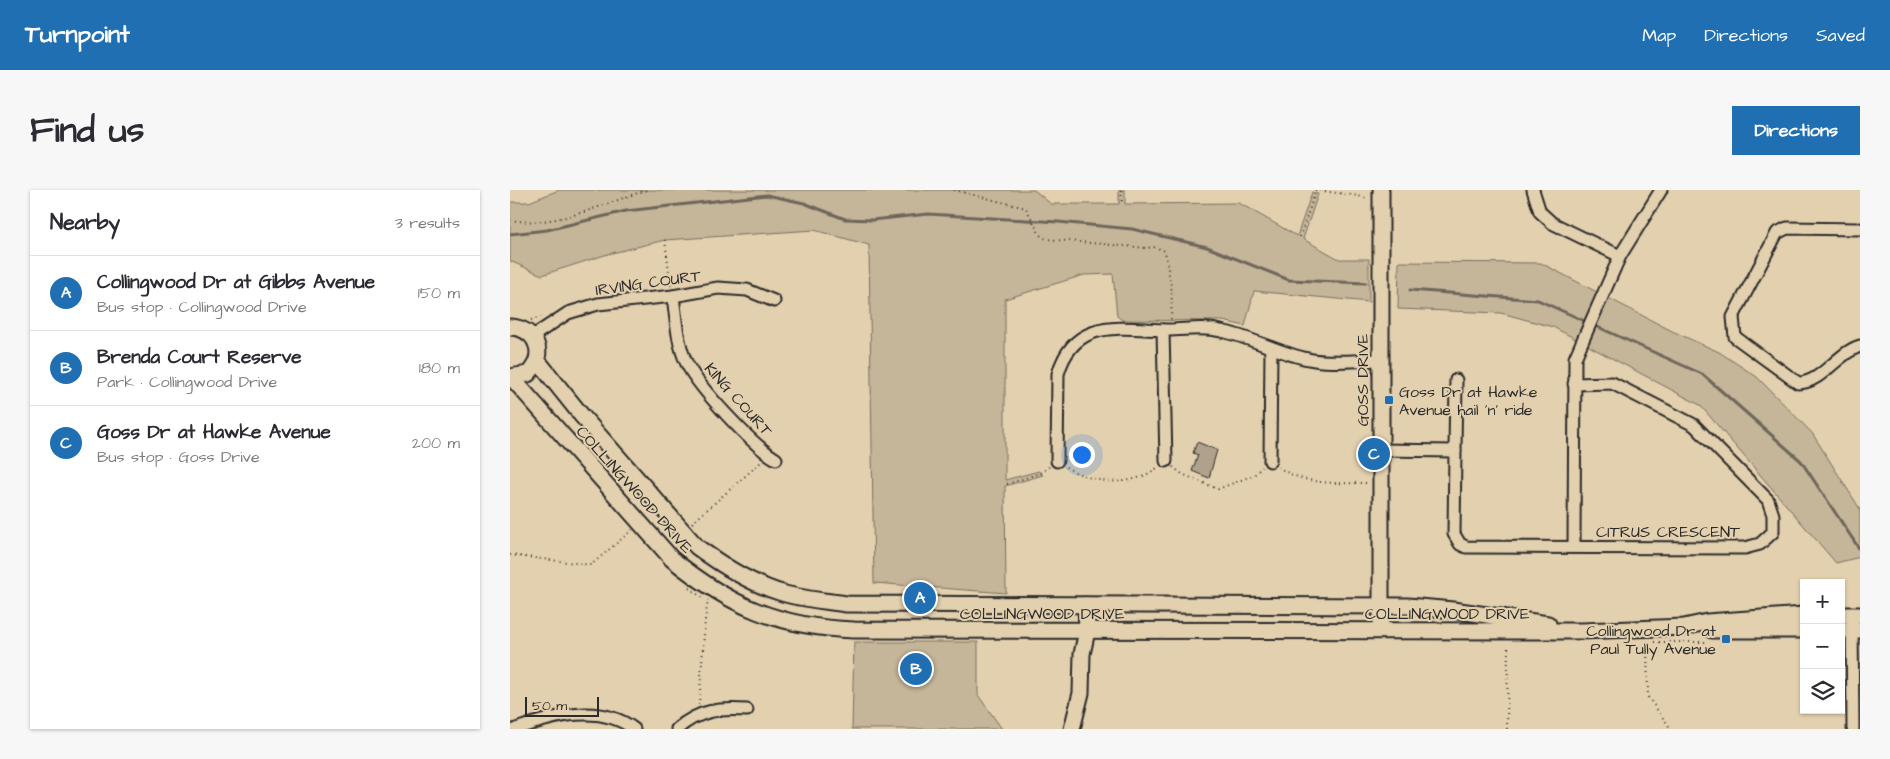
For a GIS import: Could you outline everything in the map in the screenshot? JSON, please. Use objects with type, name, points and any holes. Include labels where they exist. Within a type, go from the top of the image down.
[{"type":"main road","name":"GOSS DRIVE","points":[[1381,190],[1381,630]]},
{"type":"main road","points":[[510,327],[519,328],[533,336]]},
{"type":"main road","name":"COLLINGWOOD DRIVE","points":[[533,336],[537,344],[537,360],[528,374],[511,378],[672,559],[711,589],[757,613],[806,626],[827,629],[1080,631],[1582,631],[1684,627],[1707,630],[1800,630]]},
{"type":"main road","name":"COLLINGWOOD DRIVE","points":[[537,360],[582,416],[697,547],[719,564],[751,581],[782,594],[846,604],[1380,605],[1453,610],[1582,631]]},
{"type":"main road","points":[[1072,729],[1081,693],[1080,605]]},
{"type":"main road","name":"COLLINGWOOD DRIVE","points":[[1684,627],[1707,622],[1800,615]]},
{"type":"street","points":[[1533,190],[1540,212],[1552,223],[1620,256]]},
{"type":"street","points":[[1574,547],[1575,358],[1620,256],[1660,190]]},
{"type":"street","points":[[1860,229],[1786,228],[1777,233],[1733,317],[1735,337],[1798,383],[1808,383],[1850,349],[1860,346]]},
{"type":"street","name":"IRVING COURT","points":[[533,336],[568,313],[598,304],[673,296],[718,288],[747,290],[774,301]]},
{"type":"street","name":"KING COURT","points":[[673,296],[680,342],[687,364],[699,381],[737,424],[773,457]]},
{"type":"street","points":[[1057,461],[1058,374],[1066,353],[1076,341],[1096,330],[1111,328],[1167,330],[1206,328],[1241,336],[1270,348],[1309,359],[1380,360]]},
{"type":"street","points":[[1166,462],[1167,330]]},
{"type":"street","points":[[1270,348],[1270,461]]},
{"type":"street","points":[[1380,450],[1455,451],[1456,380]]},
{"type":"street","name":"CITRUS CRESCENT","points":[[1455,451],[1454,534],[1460,544],[1466,547],[1745,548],[1760,544],[1773,532],[1773,515],[1768,500],[1694,425],[1612,383],[1574,384]]},
{"type":"street","points":[[1851,622],[1852,729]]},
{"type":"street","points":[[677,729],[698,715],[721,709],[747,710]]},
{"type":"street","points":[[516,729],[556,716],[585,715],[610,717],[624,721],[634,729]]},
{"type":"path","points":[[510,220],[529,224],[555,221],[647,190]]},
{"type":"path","points":[[954,190],[1026,208],[1040,235],[1046,240],[1146,248],[1155,247],[1165,251],[1172,292],[1167,330]]},
{"type":"path","points":[[1122,190],[1122,204]]},
{"type":"path","points":[[1300,237],[1316,190],[1365,197],[1371,201],[1371,205],[1381,207]]},
{"type":"path","points":[[665,240],[673,296]]},
{"type":"path","points":[[527,320],[545,316],[550,324]]},
{"type":"path","points":[[683,532],[773,457]]},
{"type":"path","points":[[1007,484],[1041,473],[1057,461],[1076,473],[1111,483],[1149,474],[1166,462],[1182,474],[1218,489],[1254,475],[1270,461],[1289,474],[1325,484],[1371,483]]},
{"type":"path","points":[[1371,492],[1372,476]]},
{"type":"path","points":[[510,555],[591,565],[640,523]]},
{"type":"path","points":[[698,715],[705,620],[711,589]]},
{"type":"path","points":[[1507,729],[1508,641]]},
{"type":"path","points":[[1647,642],[1648,697],[1671,729]]},
{"type":"shaded area","points":[[559,190],[1034,190],[1051,204],[1119,204],[1119,190],[1125,190],[1125,204],[1239,203],[1297,236],[1312,192],[1318,194],[1303,239],[1339,259],[1369,259],[1369,302],[1254,291],[1245,326],[1223,321],[1122,320],[1117,316],[1113,274],[1084,275],[1005,299],[1005,480],[1039,471],[1043,475],[1005,486],[1006,593],[874,583],[869,245],[814,230],[665,240],[608,254],[542,275],[510,261],[510,202],[529,202]]},
{"type":"shaded area","points":[[1399,262],[1541,263],[1672,331],[1719,352],[1757,377],[1812,433],[1860,509],[1860,557],[1836,563],[1700,405],[1553,327],[1501,313],[1398,309]]},
{"type":"shaded area","points":[[854,642],[978,642],[978,695],[1002,729],[852,729]]},
{"type":"building","points":[[1197,442],[1217,450],[1209,478],[1192,471],[1198,455],[1193,453]]},
{"type":"waterway","points":[[510,234],[547,230],[626,211],[767,195],[804,203],[845,219],[872,220],[928,214],[1058,222],[1132,229],[1207,247],[1289,280],[1366,283]]},
{"type":"waterway","points":[[1410,290],[1538,300],[1702,374],[1801,461],[1860,550]]},
{"type":"place","name":"Goss Dr at Hawke Avenue hail 'n' ride","points":[[1389,400]]},
{"type":"place","name":"Goss Dr at Hawke Avenue","points":[[1374,454]]},
{"type":"place","name":"Collingwood Dr at Gibbs Avenue","points":[[920,598]]},
{"type":"place","name":"Collingwood Dr at Paul Tully Avenue","points":[[1726,639]]},
{"type":"place","name":"Brenda Court Reserve","points":[[916,669]]}]
